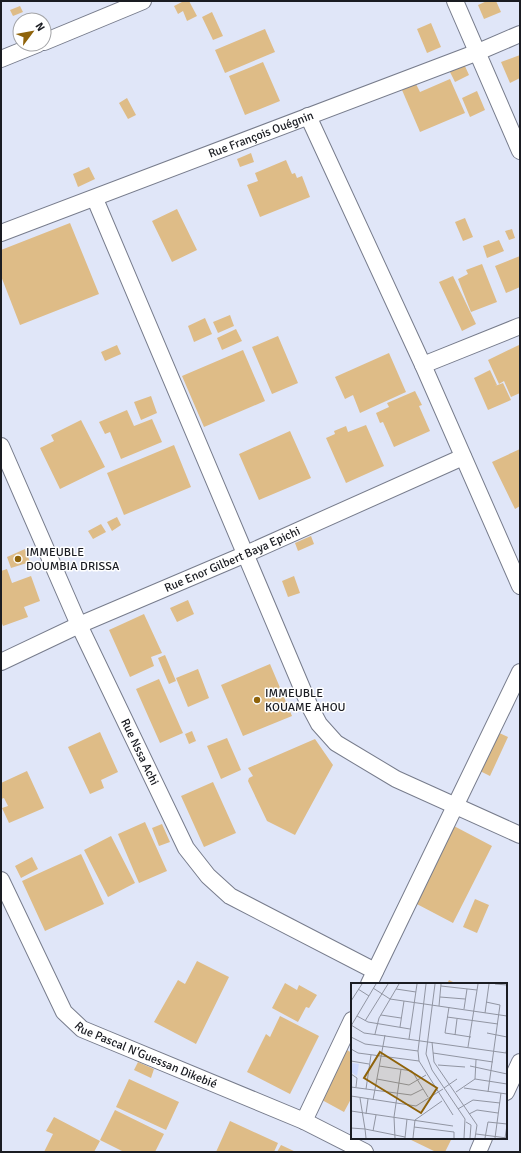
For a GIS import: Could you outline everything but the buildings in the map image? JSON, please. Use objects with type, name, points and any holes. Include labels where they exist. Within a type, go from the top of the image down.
[{"type":"street","points":[[52,39],[143,1]]},
{"type":"street","points":[[455,1],[520,150]]},
{"type":"street","name":"Rue François Ouégnin","points":[[1,233],[95,199],[478,52],[520,34]]},
{"type":"street","points":[[1,59],[18,52]]},
{"type":"street","points":[[308,116],[423,365],[520,586]]},
{"type":"street","points":[[95,199],[310,707],[319,724],[336,743],[396,779],[520,835]]},
{"type":"street","points":[[423,365],[520,326]]},
{"type":"street","name":"Rue Nssa Achi","points":[[1,446],[78,625],[186,848],[208,876],[230,896],[372,977]]},
{"type":"street","name":"Rue Enor Gilbert Baya Epichi","points":[[1,662],[78,625],[246,554],[463,457]]},
{"type":"street","points":[[372,977],[520,672]]},
{"type":"street","name":"Rue Pascal N'Guessan Dikebié","points":[[1,880],[64,1012],[82,1029],[304,1121],[365,1152]]},
{"type":"street","points":[[304,1121],[351,1022]]},
{"type":"street","points":[[507,1090],[520,1062]]},
{"type":"street","points":[[478,1152],[484,1139]]},
{"type":"place","name":"IMMEUBLE DOUMBIA DRISSA","points":[[18,559]]},
{"type":"place","name":"IMMEUBLE KOUAME AHOU","points":[[257,700]]}]
